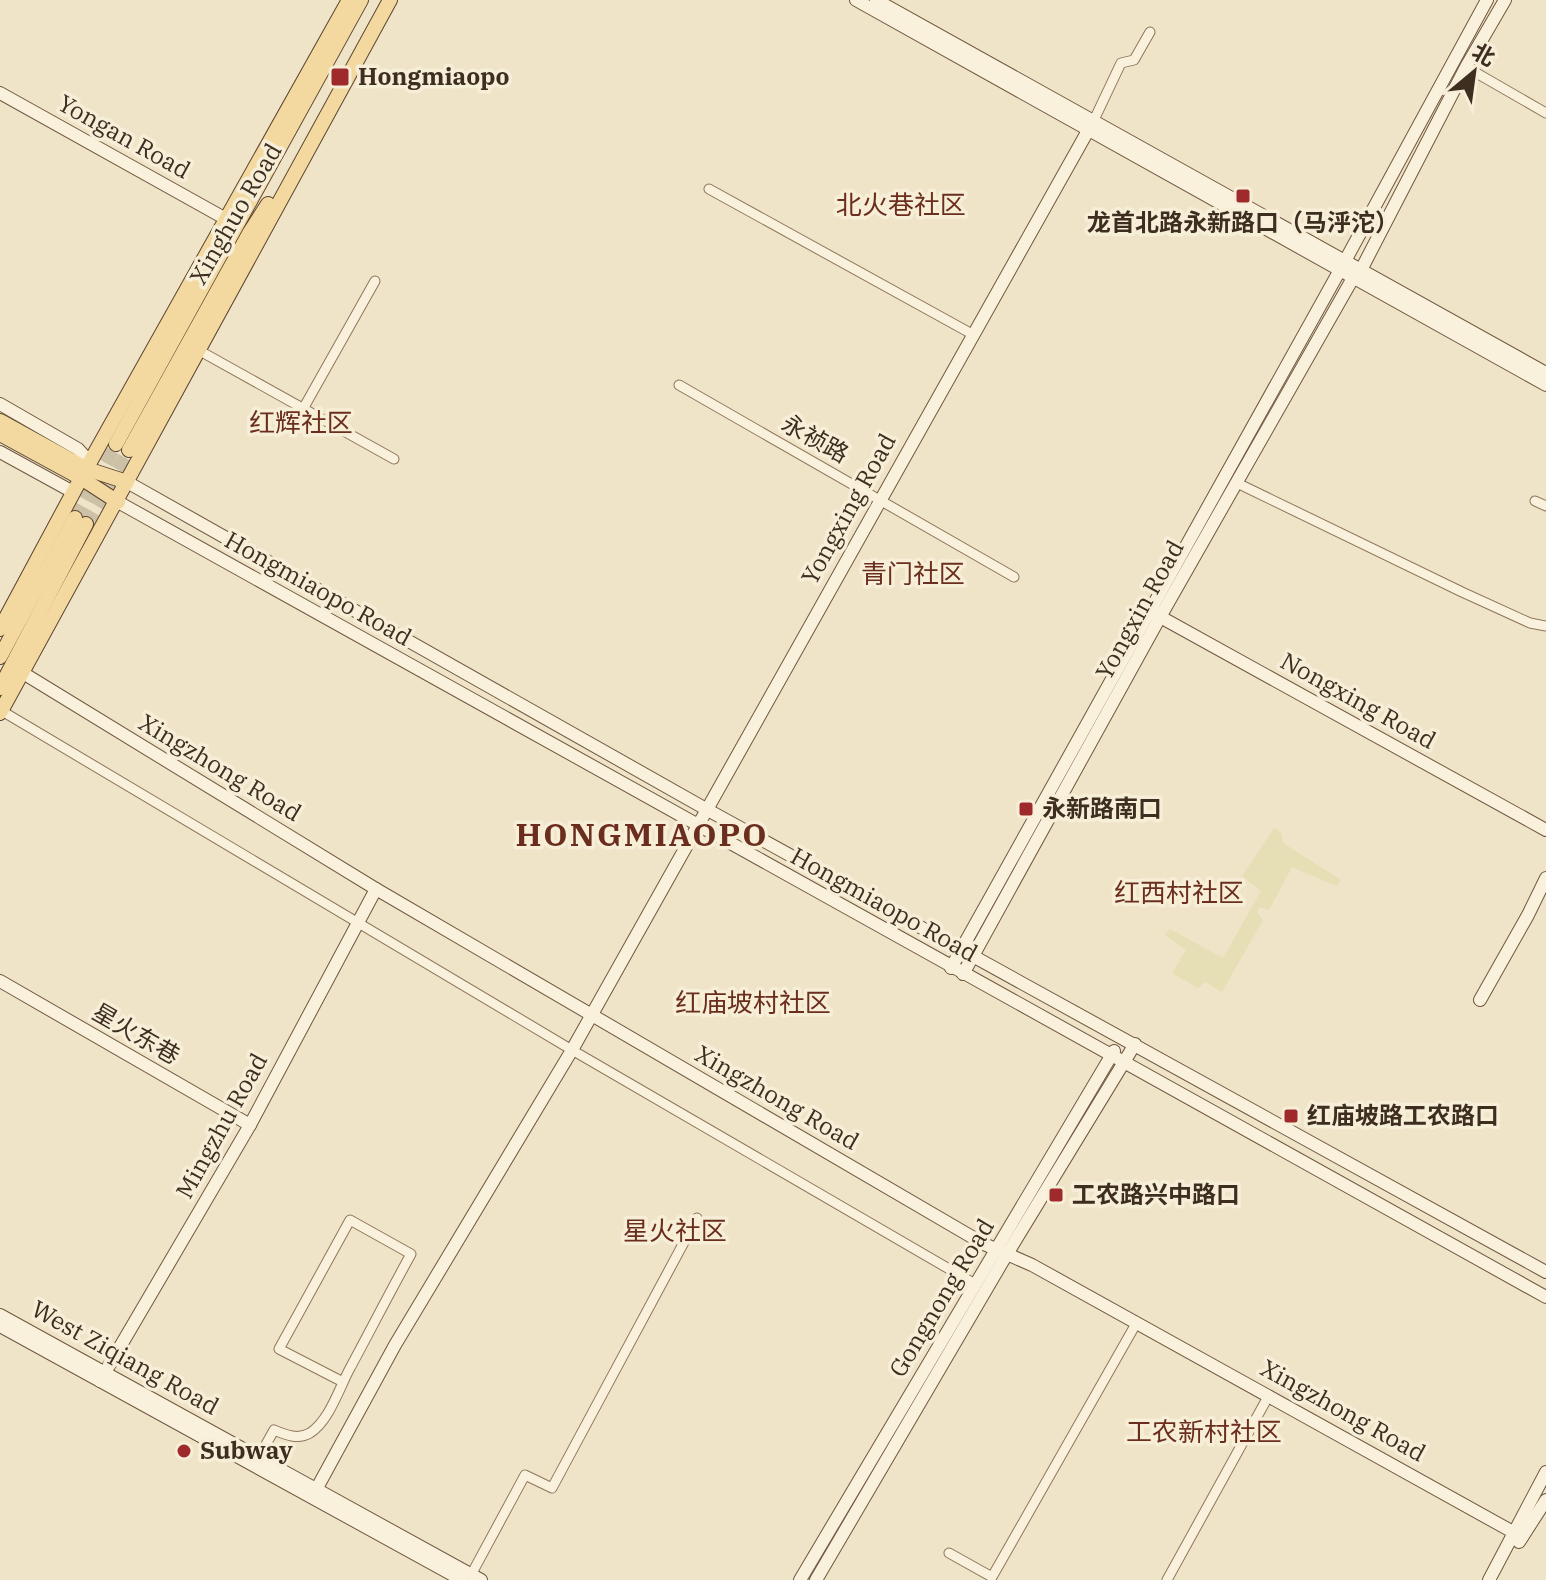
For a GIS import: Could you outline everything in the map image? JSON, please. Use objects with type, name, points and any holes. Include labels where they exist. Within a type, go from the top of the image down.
[{"type":"main road","name":"Xinghuo Road","points":[[361,0],[347,10],[299,100],[253,199],[122,447],[281,182],[381,0]]},
{"type":"main road","points":[[1,713],[390,0]]},
{"type":"main road","points":[[856,0],[1091,124]]},
{"type":"main road","points":[[876,0],[1342,265],[1546,385]]},
{"type":"main road","name":"Yongxin Road","points":[[957,971],[973,957],[1487,0]]},
{"type":"main road","name":"Yongxin Road","points":[[957,971],[961,949],[1357,274],[1466,67],[1505,0]]},
{"type":"main road","name":"Yongan Road","points":[[0,93],[226,219]]},
{"type":"main road","points":[[0,629],[226,219],[299,100]]},
{"type":"main road","name":"Yongxing Road","points":[[317,1488],[395,1345],[592,1016],[1091,124]]},
{"type":"main road","points":[[253,199],[256,169]]},
{"type":"main road","points":[[270,218],[281,182]]},
{"type":"main road","points":[[1357,274],[1546,373]]},
{"type":"main road","points":[[0,404],[78,449],[87,459],[84,473]]},
{"type":"main road","points":[[0,421],[84,473],[118,502]]},
{"type":"main road","points":[[0,434],[84,473],[127,482]]},
{"type":"main road","points":[[0,452],[73,492]]},
{"type":"main road","name":"Hongmiaopo Road","points":[[127,482],[706,809],[1546,1272]]},
{"type":"main road","name":"Hongmiaopo Road","points":[[118,502],[1546,1297]]},
{"type":"main road","points":[[0,657],[81,521],[0,688]]},
{"type":"main road","name":"Nongxing Road","points":[[1155,614],[1546,830]]},
{"type":"main road","name":"Xingzhong Road","points":[[23,673],[376,889],[592,1016],[1002,1251],[1137,1322],[1518,1535]]},
{"type":"main road","points":[[1480,1000],[1546,878]]},
{"type":"main road","name":"Mingzhu Road","points":[[102,1377],[250,1125],[376,889]]},
{"type":"main road","name":"星火东巷","points":[[0,981],[250,1125]]},
{"type":"main road","name":"Gongnong Road","points":[[816,1580],[1111,1055],[1129,1042]]},
{"type":"main road","name":"Gongnong Road","points":[[800,1580],[975,1284],[1002,1251],[1123,1063],[1129,1042]]},
{"type":"main road","name":"West Ziqiang Road","points":[[0,1315],[102,1377],[471,1578]]},
{"type":"main road","name":"West Ziqiang Road","points":[[0,1326],[317,1488],[471,1578]]},
{"type":"main road","points":[[1498,1580],[1546,1472]]},
{"type":"main road","points":[[1489,1580],[1518,1535],[1546,1500]]},
{"type":"street","name":"Yongxing Road","points":[[1091,124],[1121,63],[1134,60],[1150,32]]},
{"type":"street","points":[[1466,67],[1546,113]]},
{"type":"street","points":[[709,189],[972,334]]},
{"type":"street","points":[[303,409],[375,281]]},
{"type":"street","points":[[200,351],[394,459]]},
{"type":"street","name":"永祯路","points":[[679,385],[1014,577]]},
{"type":"street","points":[[1237,483],[1462,592],[1530,623],[1546,626]]},
{"type":"street","points":[[1535,501],[1546,506]]},
{"type":"street","points":[[1,713],[975,1284]]},
{"type":"street","points":[[471,1578],[525,1475],[552,1488],[697,1218]]},
{"type":"street","points":[[259,1457],[274,1430],[294,1437],[312,1432],[322,1421],[343,1382],[411,1254],[350,1220],[279,1349],[343,1382]]},
{"type":"street","points":[[949,1553],[992,1577],[1137,1322]]},
{"type":"street","points":[[1167,1580],[1269,1395]]},
{"type":"shaded area","points":[[1274,828],[1281,832],[1283,843],[1341,880],[1336,886],[1292,867],[1269,910],[1260,907],[1257,912],[1263,920],[1222,992],[1205,982],[1198,988],[1172,973],[1186,950],[1165,935],[1170,929],[1223,958],[1261,891],[1242,876]]},
{"type":"tunnel","points":[[75,518],[116,444]]},
{"type":"tunnel","points":[[86,524],[129,450]]},
{"type":"place","name":"Hongmiaopo","points":[[340,77]]},
{"type":"place","name":"龙首北路永新路口（马泘沱）","points":[[1243,196]]},
{"type":"place","name":"永新路南口","points":[[1026,809]]},
{"type":"place","name":"红庙坡路工农路口","points":[[1291,1116]]},
{"type":"place","name":"工农路兴中路口","points":[[1056,1195]]},
{"type":"place","name":"Subway","points":[[184,1451]]},
{"type":"district","name":"北火巷社区","points":[[901,205]]},
{"type":"district","name":"红辉社区","points":[[301,423]]},
{"type":"district","name":"青门社区","points":[[913,574]]},
{"type":"district","name":"HONGMIAOPO","points":[[642,835]]},
{"type":"district","name":"红西村社区","points":[[1179,893]]},
{"type":"district","name":"红庙坡村社区","points":[[753,1003]]},
{"type":"district","name":"星火社区","points":[[675,1231]]},
{"type":"district","name":"工农新村社区","points":[[1204,1432]]}]
